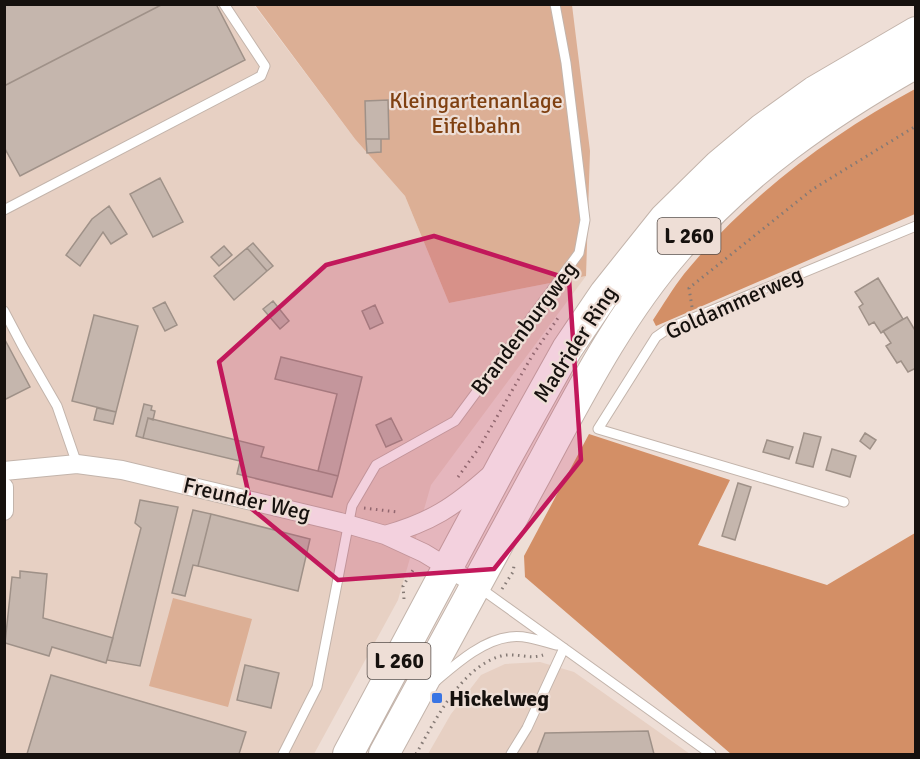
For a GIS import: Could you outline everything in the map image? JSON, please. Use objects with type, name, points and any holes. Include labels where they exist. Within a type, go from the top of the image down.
[{"type":"main road","name":"Madrider Ring","points":[[348,754],[567,349],[606,293],[664,219],[719,165],[762,129],[815,91],[915,32]]},
{"type":"main road","name":"Madrider Ring","points":[[384,754],[564,423],[629,311],[676,249],[720,202],[768,159],[820,122],[915,63]]},
{"type":"street","points":[[385,536],[426,521],[442,512],[504,462]]},
{"type":"street","name":"Freunder Weg","points":[[4,471],[77,464],[122,470],[348,524],[385,536],[424,553],[476,584]]},
{"type":"street","points":[[4,487],[4,511]]},
{"type":"lane","points":[[4,210],[261,76],[265,66],[224,4]]},
{"type":"lane","name":"Brandenburgweg","points":[[348,524],[352,506],[376,465],[455,421],[579,254],[585,220],[566,63],[555,4]]},
{"type":"lane","name":"Goldammerweg","points":[[844,502],[598,429],[656,338],[669,328],[915,226]]},
{"type":"lane","points":[[4,310],[22,347],[57,406],[77,464]]},
{"type":"lane","points":[[283,754],[317,687],[348,524]]},
{"type":"lane","points":[[476,584],[711,754]]},
{"type":"lane","points":[[414,698],[459,662],[490,642],[509,637],[531,638],[564,648]]},
{"type":"lane","points":[[511,754],[527,728],[564,648]]},
{"type":"path","points":[[694,318],[689,288],[813,189],[915,126]]},
{"type":"path","points":[[416,754],[446,702],[463,682],[483,665],[500,656],[519,654],[535,658],[564,648]]},
{"type":"highlighted area","points":[[434,236],[569,279],[581,460],[494,569],[338,580],[252,509],[219,362],[326,265]]},
{"type":"shaded area","points":[[4,5],[254,5],[355,139],[405,196],[449,303],[586,276],[431,485],[398,600],[314,754],[5,754]]},
{"type":"shaded area","points":[[915,89],[915,214],[656,326],[653,320],[684,274],[734,219],[790,170],[820,148]]},
{"type":"shaded area","points":[[589,434],[730,480],[698,545],[827,585],[915,533],[915,754],[731,754],[525,577],[524,556]]},
{"type":"shaded area","points":[[540,662],[574,672],[690,754],[428,754],[451,714],[481,675],[505,664]]},
{"type":"green space","name":"Kleingartenanlage Eifelbahn","points":[[255,5],[572,5],[590,151],[586,276],[449,303],[405,196],[355,139]]},
{"type":"green space","points":[[173,598],[252,619],[228,707],[149,686]]},
{"type":"building","points":[[4,4],[163,4],[4,86]]},
{"type":"building","points":[[163,4],[216,4],[245,60],[20,176],[4,147],[4,86]]},
{"type":"building","points":[[388,100],[389,139],[366,139],[365,101]]},
{"type":"building","points":[[366,139],[381,139],[381,152],[367,153]]},
{"type":"building","points":[[160,178],[183,222],[153,237],[130,194]]},
{"type":"building","points":[[109,206],[127,234],[111,244],[103,232],[80,266],[66,255],[92,219]]},
{"type":"building","points":[[253,243],[273,266],[267,271],[247,248]]},
{"type":"building","points":[[224,246],[232,255],[219,266],[211,257]]},
{"type":"building","points":[[247,248],[267,271],[234,300],[214,276]]},
{"type":"building","points":[[878,278],[903,319],[881,333],[874,322],[869,325],[859,307],[863,304],[855,292]]},
{"type":"building","points":[[273,301],[289,321],[280,329],[263,309]]},
{"type":"building","points":[[165,302],[177,325],[165,331],[153,308]]},
{"type":"building","points":[[375,305],[383,323],[370,329],[362,311]]},
{"type":"building","points":[[94,315],[138,326],[116,412],[72,401]]},
{"type":"building","points":[[907,317],[916,332],[916,368],[908,372],[901,361],[897,363],[886,346],[891,343],[883,331]]},
{"type":"building","points":[[4,338],[30,387],[4,400]]},
{"type":"building","points":[[281,357],[362,377],[338,476],[318,471],[337,394],[275,379]]},
{"type":"building","points":[[144,404],[152,406],[151,410],[155,411],[153,420],[148,418],[143,438],[136,436]]},
{"type":"building","points":[[97,408],[116,412],[113,424],[94,420]]},
{"type":"building","points":[[148,418],[264,447],[261,457],[338,476],[332,497],[237,474],[240,461],[143,438]]},
{"type":"building","points":[[391,418],[402,440],[386,447],[376,425]]},
{"type":"building","points":[[804,433],[821,437],[813,467],[796,463]]},
{"type":"building","points":[[865,433],[876,440],[870,449],[860,441]]},
{"type":"building","points":[[767,440],[793,447],[789,459],[763,452]]},
{"type":"building","points":[[832,449],[856,456],[850,477],[826,470]]},
{"type":"building","points":[[738,483],[751,487],[735,540],[722,536]]},
{"type":"building","points":[[140,500],[178,507],[140,666],[107,660],[141,528],[135,523]]},
{"type":"building","points":[[193,510],[211,514],[198,566],[193,565],[185,596],[172,593]]},
{"type":"building","points":[[211,514],[310,539],[298,591],[198,566]]},
{"type":"building","points":[[20,571],[47,574],[43,618],[113,638],[106,663],[52,647],[49,656],[5,643],[12,577],[20,578]]},
{"type":"building","points":[[245,665],[279,673],[271,708],[237,700]]},
{"type":"building","points":[[51,675],[246,732],[239,754],[27,754]]},
{"type":"building","points":[[648,731],[654,754],[537,754],[545,733]]},
{"type":"place","name":"Hickelweg","points":[[437,698]]}]
